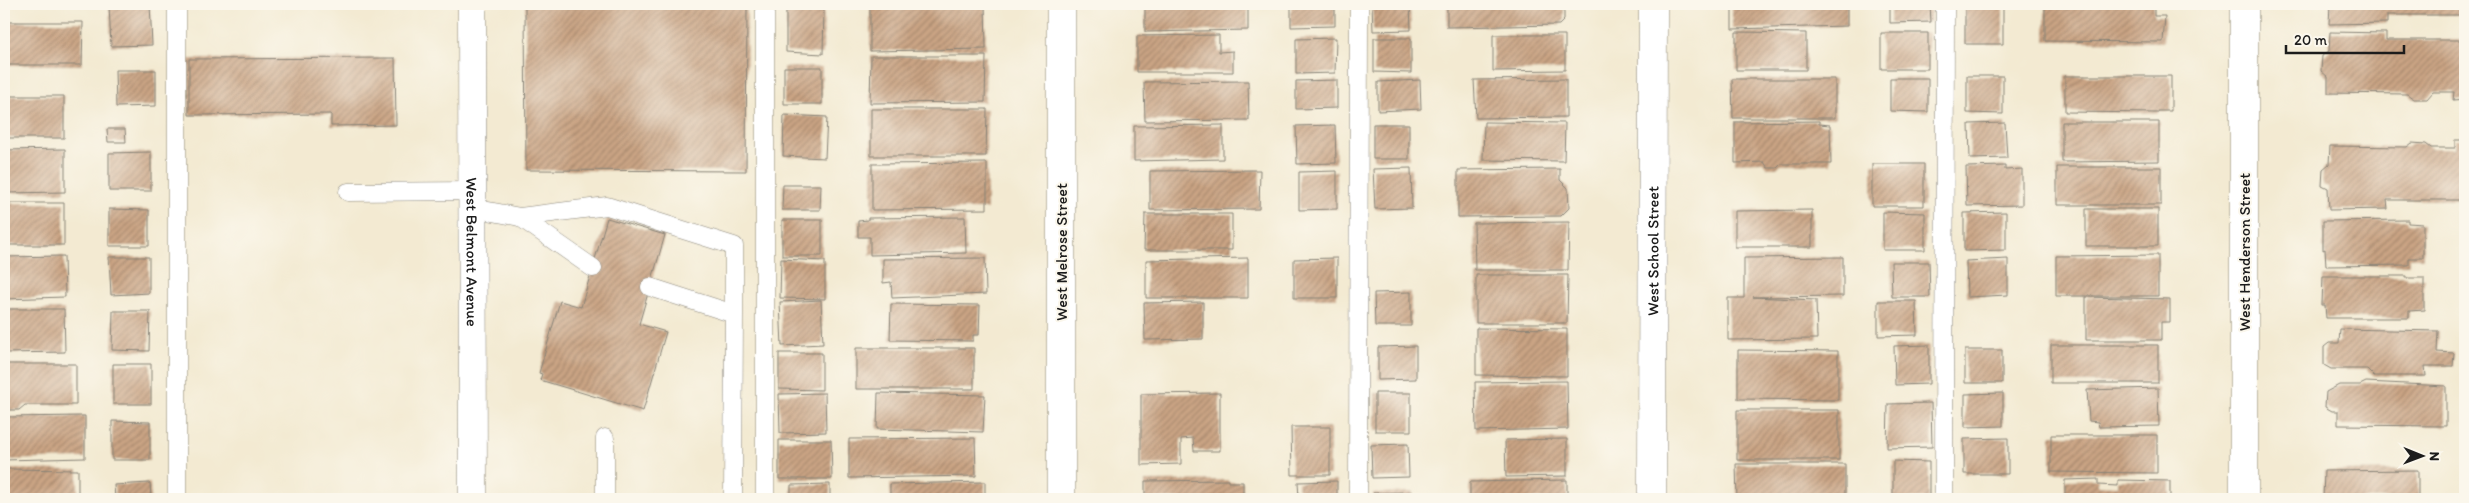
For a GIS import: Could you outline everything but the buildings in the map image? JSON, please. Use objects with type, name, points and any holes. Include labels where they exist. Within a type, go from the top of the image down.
[{"type":"street","name":"West Belmont Avenue","points":[[472,4],[473,499]]},
{"type":"street","name":"West Melrose Street","points":[[1061,4],[1061,499]]},
{"type":"street","name":"West School Street","points":[[1652,499],[1653,4]]},
{"type":"street","name":"West Henderson Street","points":[[2244,4],[2244,499]]},
{"type":"lane","points":[[177,4],[177,499]]},
{"type":"lane","points":[[765,4],[765,499]]},
{"type":"lane","points":[[1358,499],[1359,4]]},
{"type":"lane","points":[[1944,499],[1945,4]]},
{"type":"lane","points":[[348,192],[472,199],[520,217],[593,268]]},
{"type":"lane","points":[[520,217],[607,206],[734,246],[732,499]]},
{"type":"lane","points":[[650,287],[734,314]]},
{"type":"lane","points":[[605,438],[605,499]]}]
